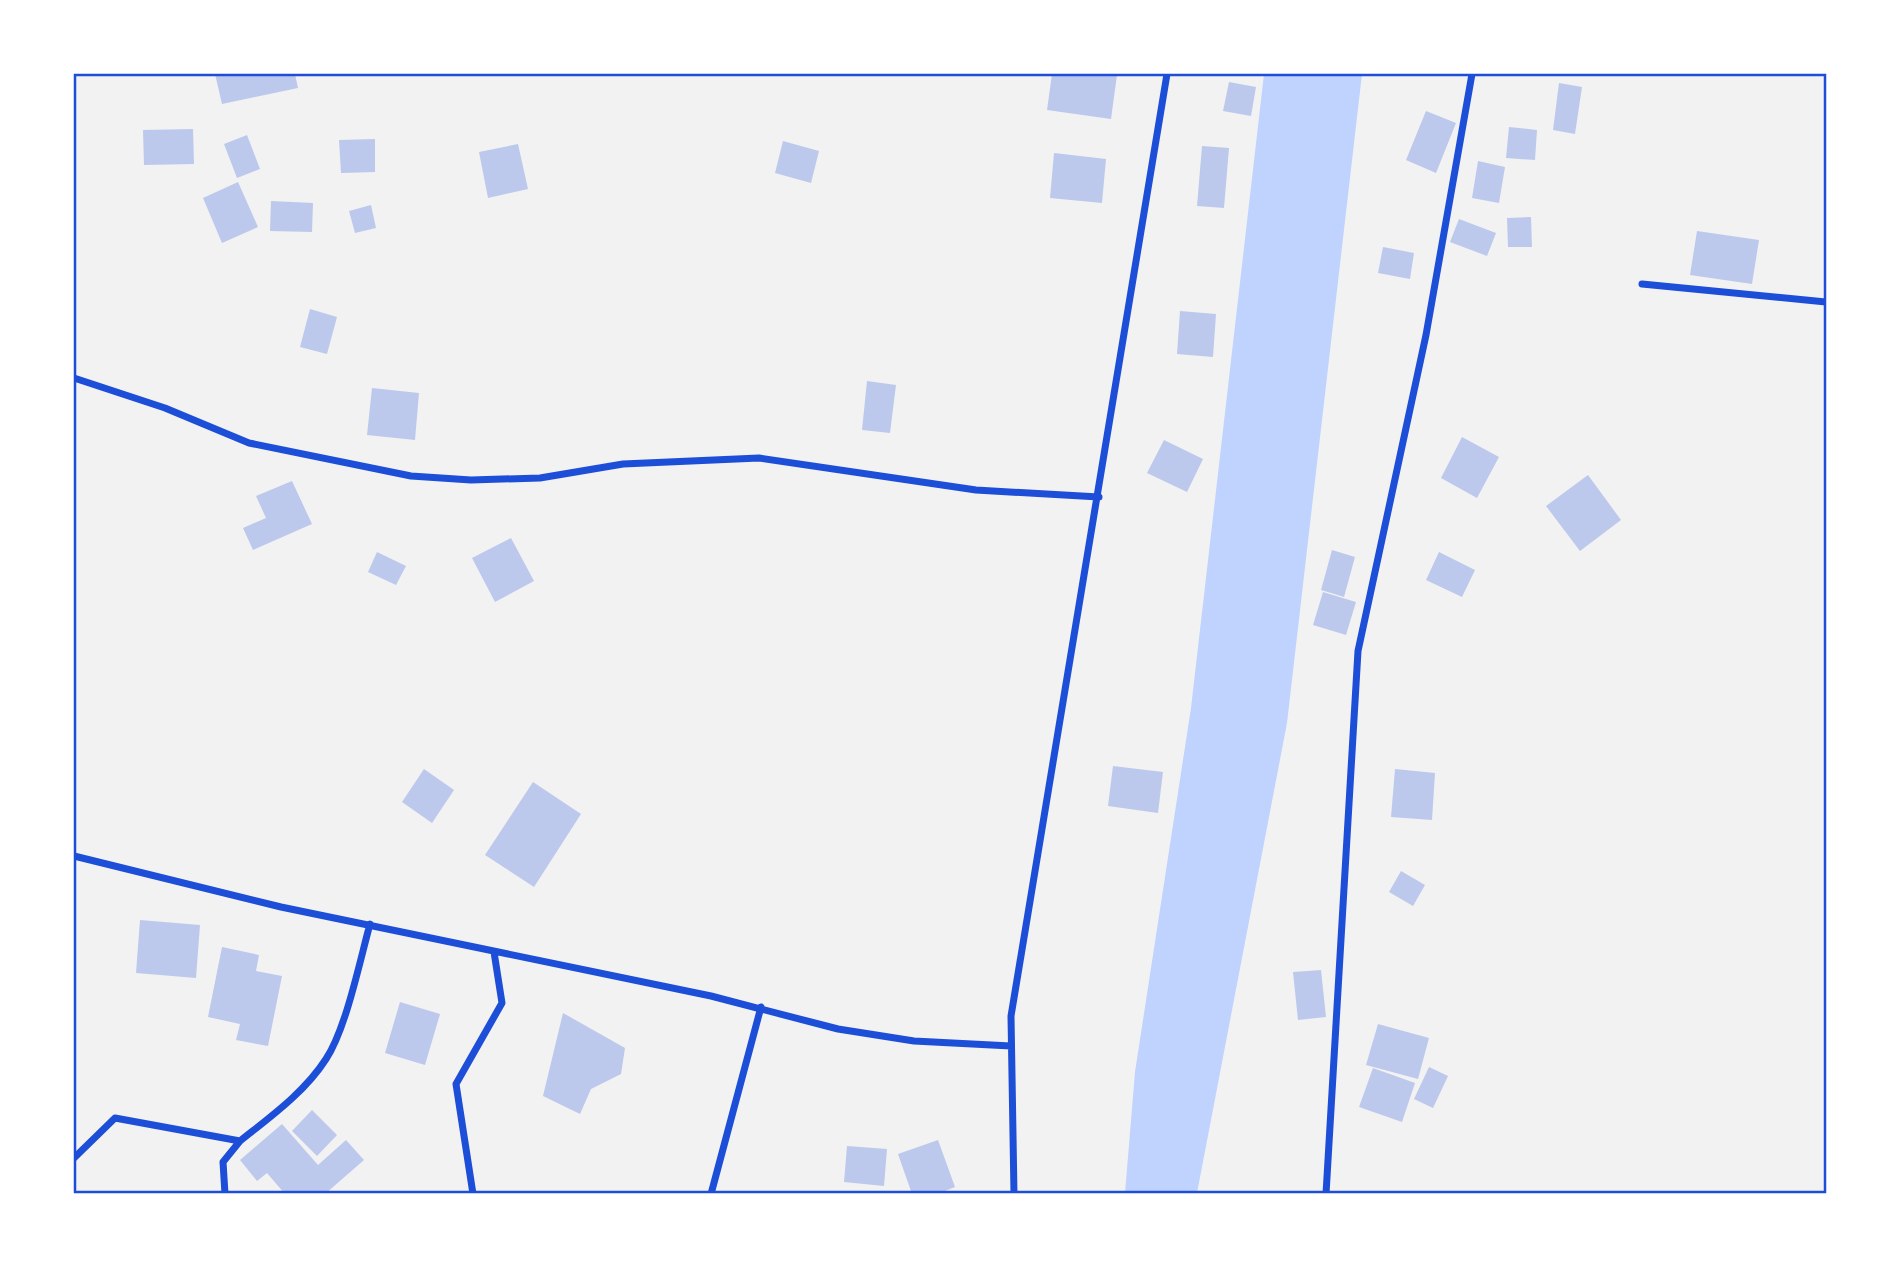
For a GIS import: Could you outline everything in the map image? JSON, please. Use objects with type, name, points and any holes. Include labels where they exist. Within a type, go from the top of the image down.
[{"type":"street","points":[[1014,1194],[1011,1016],[1167,74]]},
{"type":"street","points":[[1326,1194],[1358,651],[1426,335],[1472,74]]},
{"type":"street","points":[[1642,284],[1826,302]]},
{"type":"street","points":[[74,378],[165,408],[249,443],[411,476],[471,480],[540,478],[622,464],[759,458],[976,490],[1099,497]]},
{"type":"street","points":[[74,856],[267,904],[761,1007],[838,1029],[901,1039],[1012,1046]]},
{"type":"street","points":[[225,1194],[223,1162],[240,1141],[289,1102],[327,1058],[346,1009],[370,925]]},
{"type":"street","points":[[473,1194],[456,1084],[502,1003],[494,953]]},
{"type":"street","points":[[711,1194],[761,1007]]},
{"type":"street","points":[[74,1158],[115,1118],[240,1141]]},
{"type":"water","points":[[1264,74],[1362,74],[1287,723],[1197,1193],[1125,1193],[1135,1072],[1191,708]]},
{"type":"building","points":[[215,74],[295,74],[298,88],[222,104]]},
{"type":"building","points":[[1052,74],[1117,75],[1111,119],[1047,110]]},
{"type":"building","points":[[1229,82],[1256,87],[1251,116],[1223,111]]},
{"type":"building","points":[[1559,83],[1582,87],[1575,134],[1553,130]]},
{"type":"building","points":[[1426,111],[1456,123],[1436,173],[1406,160]]},
{"type":"building","points":[[1509,127],[1537,130],[1535,160],[1506,158]]},
{"type":"building","points":[[193,129],[194,164],[144,165],[143,130]]},
{"type":"building","points":[[247,135],[260,169],[237,178],[224,144]]},
{"type":"building","points":[[375,139],[375,172],[341,173],[339,140]]},
{"type":"building","points":[[783,141],[819,151],[811,183],[775,173]]},
{"type":"building","points":[[518,144],[528,189],[488,198],[479,152]]},
{"type":"building","points":[[1202,146],[1229,148],[1224,208],[1197,206]]},
{"type":"building","points":[[1054,153],[1106,159],[1102,203],[1050,198]]},
{"type":"building","points":[[1478,161],[1505,167],[1499,203],[1472,198]]},
{"type":"building","points":[[238,182],[258,227],[222,243],[203,198]]},
{"type":"building","points":[[271,201],[313,203],[312,232],[270,231]]},
{"type":"building","points":[[371,205],[376,228],[355,233],[349,211]]},
{"type":"building","points":[[1531,217],[1532,247],[1508,247],[1507,218]]},
{"type":"building","points":[[1459,219],[1496,233],[1487,256],[1450,242]]},
{"type":"building","points":[[1697,231],[1759,240],[1752,284],[1690,275]]},
{"type":"building","points":[[1383,247],[1414,253],[1410,279],[1378,273]]},
{"type":"building","points":[[310,309],[337,317],[327,354],[300,347]]},
{"type":"building","points":[[1180,311],[1216,314],[1213,357],[1177,354]]},
{"type":"building","points":[[867,381],[896,385],[890,433],[862,430]]},
{"type":"building","points":[[372,388],[419,393],[415,440],[367,435]]},
{"type":"building","points":[[1462,437],[1499,457],[1477,498],[1441,478]]},
{"type":"building","points":[[1164,440],[1203,459],[1187,492],[1147,473]]},
{"type":"building","points":[[1588,475],[1621,520],[1580,551],[1546,506]]},
{"type":"building","points":[[292,481],[312,524],[253,550],[243,528],[266,518],[256,496]]},
{"type":"building","points":[[511,538],[534,581],[495,602],[472,558]]},
{"type":"building","points":[[1332,550],[1355,557],[1344,597],[1321,590]]},
{"type":"building","points":[[377,552],[406,566],[396,585],[368,572]]},
{"type":"building","points":[[1439,552],[1475,570],[1462,597],[1426,580]]},
{"type":"building","points":[[1323,592],[1356,602],[1346,635],[1313,625]]},
{"type":"building","points":[[1113,766],[1163,772],[1158,813],[1108,806]]},
{"type":"building","points":[[424,769],[454,790],[432,823],[402,802]]},
{"type":"building","points":[[1395,769],[1435,773],[1432,820],[1391,817]]},
{"type":"building","points":[[533,782],[581,814],[534,887],[485,855]]},
{"type":"building","points":[[1401,871],[1425,885],[1413,906],[1389,892]]},
{"type":"building","points":[[140,920],[200,925],[196,978],[136,973]]},
{"type":"building","points":[[222,947],[259,955],[256,971],[282,976],[268,1046],[236,1040],[240,1024],[208,1017]]},
{"type":"building","points":[[1321,970],[1326,1017],[1298,1020],[1293,972]]},
{"type":"building","points":[[400,1002],[440,1014],[425,1065],[385,1053]]},
{"type":"building","points":[[563,1013],[625,1048],[621,1074],[591,1089],[580,1114],[543,1096]]},
{"type":"building","points":[[1378,1024],[1429,1038],[1418,1079],[1366,1065]]},
{"type":"building","points":[[1429,1067],[1448,1076],[1433,1108],[1414,1099]]},
{"type":"building","points":[[1373,1068],[1415,1083],[1402,1122],[1359,1107]]},
{"type":"building","points":[[312,1110],[337,1135],[317,1156],[292,1131]]},
{"type":"building","points":[[282,1124],[318,1165],[346,1140],[364,1160],[325,1194],[285,1194],[267,1173],[257,1181],[240,1160]]},
{"type":"building","points":[[938,1140],[955,1187],[937,1194],[912,1194],[898,1154]]},
{"type":"building","points":[[847,1146],[887,1149],[884,1186],[844,1182]]}]
